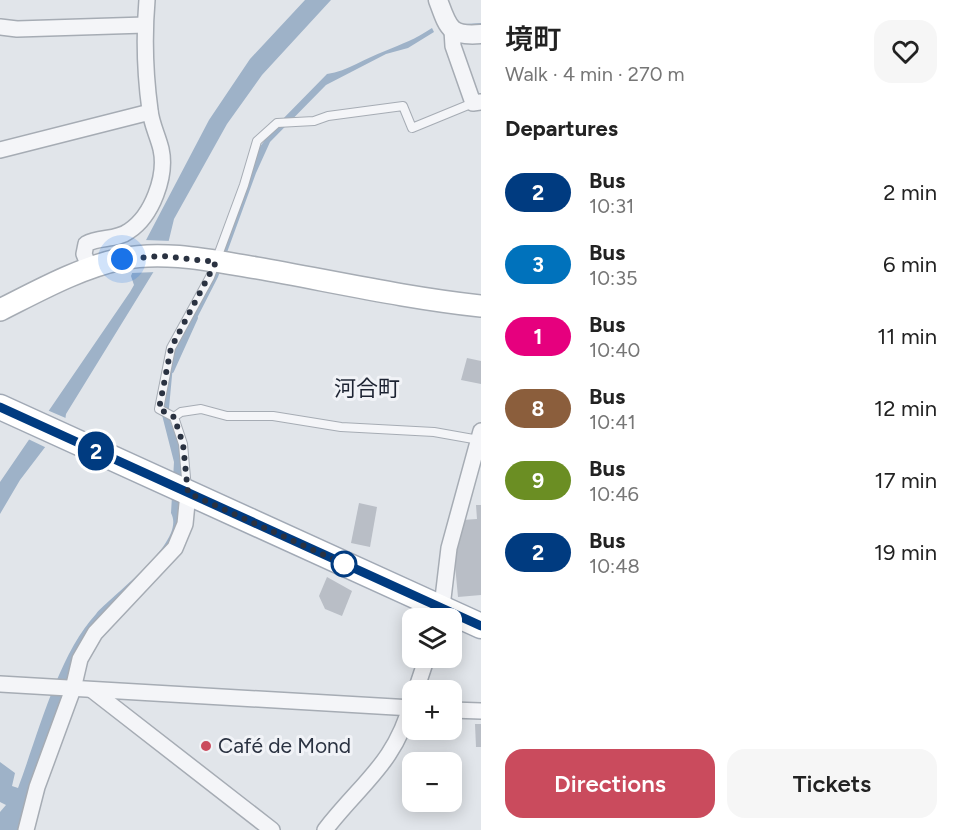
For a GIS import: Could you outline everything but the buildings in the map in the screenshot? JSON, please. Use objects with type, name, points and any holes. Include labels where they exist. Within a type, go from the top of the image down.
[{"type":"main road","points":[[0,310],[90,269],[139,257],[162,256],[219,262],[481,306]]},
{"type":"main road","points":[[0,407],[430,608]]},
{"type":"main road","points":[[462,620],[481,626]]},
{"type":"street","points":[[90,269],[84,254],[86,243],[128,232],[141,221],[154,200],[161,169],[162,152],[150,112],[145,25],[147,0]]},
{"type":"street","points":[[438,0],[452,30],[453,46],[477,102]]},
{"type":"street","points":[[0,27],[17,29],[145,25]]},
{"type":"street","points":[[452,30],[458,35],[481,34]]},
{"type":"street","points":[[0,150],[150,112]]},
{"type":"street","points":[[442,608],[449,548],[480,435]]},
{"type":"street","points":[[26,830],[63,688],[95,633],[175,548],[185,524],[181,490]]},
{"type":"street","points":[[0,684],[402,706]]},
{"type":"street","points":[[92,690],[272,830]]},
{"type":"street","points":[[462,710],[481,711]]},
{"type":"street","points":[[325,830],[378,772],[402,731]]},
{"type":"lane","points":[[181,490],[183,444],[174,417],[159,409],[171,348],[219,262],[257,141],[277,123],[314,121],[328,116],[403,106],[412,128],[477,102]]},
{"type":"lane","points":[[174,417],[181,412],[201,409],[227,416],[273,416],[341,428],[480,435]]},
{"type":"water","points":[[305,0],[331,0],[262,75],[227,124],[174,219],[167,248],[159,263],[66,414],[65,421],[20,480],[0,514],[0,482],[130,292],[134,285],[131,276],[145,242],[209,120],[250,59]]},
{"type":"water","points":[[432,28],[434,32],[408,48],[386,54],[326,85],[270,142],[256,173],[218,277],[173,365],[170,420],[181,450],[183,470],[179,530],[65,682],[62,704],[18,830],[0,830],[0,812],[6,805],[0,802],[0,762],[15,773],[12,786],[18,788],[50,696],[83,631],[96,614],[159,552],[169,538],[173,525],[171,513],[174,462],[162,415],[169,364],[250,176],[259,148],[274,128],[327,74],[409,41]]},
{"type":"pier","points":[[144,240],[172,241],[157,272],[131,273]]},
{"type":"pier","points":[[47,410],[68,419],[49,449],[26,438]]},
{"type":"waterway","points":[[465,26],[481,25]]},
{"type":"waterway","points":[[172,371],[196,318]]},
{"type":"bus line","name":"2","points":[[0,407],[481,626]]},
{"type":"place","name":"Café de Mond","points":[[206,746]]},
{"type":"district","name":"河合町","points":[[367,388]]},
{"type":"route","points":[[122,259],[162,256],[216,262],[171,348],[159,409],[174,417],[183,444],[188,493],[344,564]]}]
